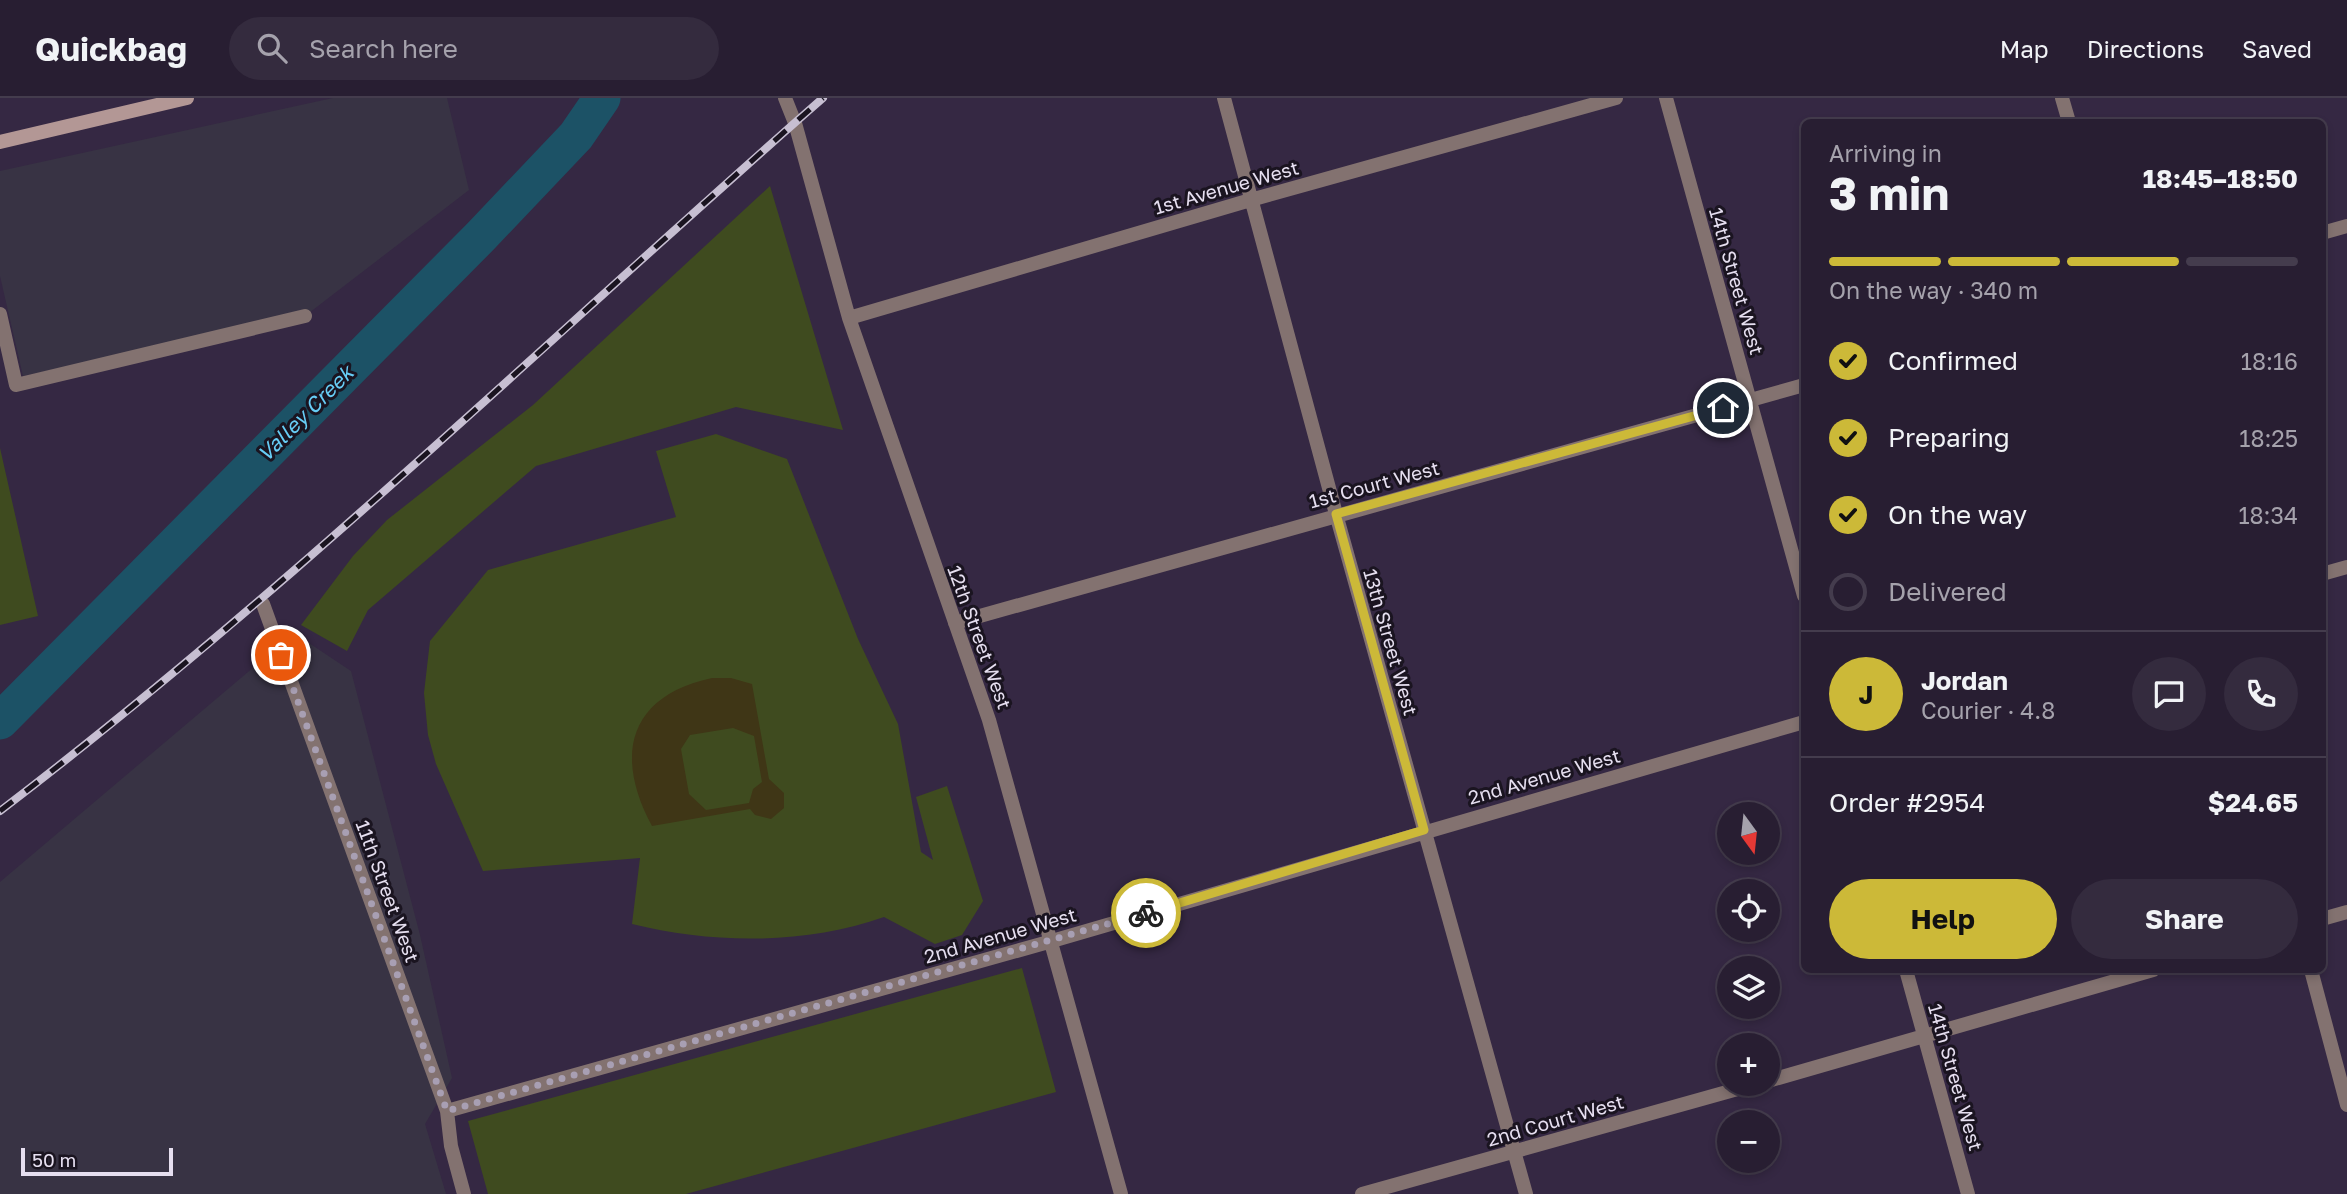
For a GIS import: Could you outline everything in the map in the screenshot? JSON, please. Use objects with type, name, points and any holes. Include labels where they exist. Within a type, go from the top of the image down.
[{"type":"main road","points":[[0,142],[168,100],[187,98]]},
{"type":"street","name":"12th Street West","points":[[785,98],[795,122],[849,318],[989,720],[1121,1194]]},
{"type":"street","name":"13th Street West","points":[[1224,98],[1254,199],[1336,514],[1526,1194]]},
{"type":"street","name":"1st Avenue West","points":[[849,318],[1254,199],[1616,98]]},
{"type":"street","name":"14th Street West","points":[[1666,98],[1801,585]]},
{"type":"street","points":[[2063,98],[2068,119]]},
{"type":"street","points":[[2326,232],[2347,226]]},
{"type":"street","points":[[0,314],[16,385],[305,316]]},
{"type":"street","name":"1st Court West","points":[[955,623],[1336,514],[1801,387]]},
{"type":"street","points":[[2326,574],[2347,567]]},
{"type":"street","name":"11th Street West","points":[[263,604],[447,1111],[451,1146],[464,1194]]},
{"type":"street","name":"2nd Avenue West","points":[[447,1111],[1052,941],[1424,830],[1801,723]]},
{"type":"street","points":[[2326,918],[2347,912]]},
{"type":"street","name":"14th Street West","points":[[1907,973],[1968,1194]]},
{"type":"street","points":[[1780,1078],[2143,973]]},
{"type":"street","points":[[2312,973],[2347,1105]]},
{"type":"street","name":"2nd Court West","points":[[1362,1194],[1717,1095]]},
{"type":"shaded area","points":[[333,98],[447,98],[469,190],[305,316],[23,376],[0,276],[0,171]]},
{"type":"shaded area","points":[[294,633],[351,671],[420,935],[452,1078],[425,1124],[446,1194],[0,1194],[0,882]]},
{"type":"green space","points":[[770,186],[843,430],[736,407],[536,466],[368,610],[347,651],[301,625],[353,556],[387,520],[533,405]]},
{"type":"green space","points":[[716,434],[787,459],[858,639],[898,724],[921,852],[933,860],[916,797],[947,786],[983,901],[962,935],[935,944],[884,917],[823,933],[791,937],[727,938],[663,931],[632,924],[640,858],[483,871],[436,764],[428,735],[424,693],[430,641],[488,570],[676,517],[656,451]]},
{"type":"green space","points":[[0,448],[38,616],[0,625]]},
{"type":"green space","points":[[1022,968],[1056,1092],[686,1194],[488,1194],[468,1121]]},
{"type":"sand","points":[[712,678],[731,678],[752,684],[769,779],[784,793],[784,808],[771,819],[755,815],[750,809],[652,826],[640,800],[634,776],[632,753],[636,732],[646,714],[662,699],[684,687]],"holes":[[[733,728],[754,736],[762,782],[753,789],[749,803],[706,810],[689,794],[681,749],[690,735]]]},
{"type":"waterway","name":"Valley Creek","points":[[0,721],[481,236],[576,136],[602,98]]},
{"type":"railway","points":[[0,811],[107,727],[315,552],[823,98]]},
{"type":"way so far","points":[[281,655],[447,1111],[1146,913]]},
{"type":"route","points":[[1146,913],[1424,830],[1336,514],[1723,408]]}]
